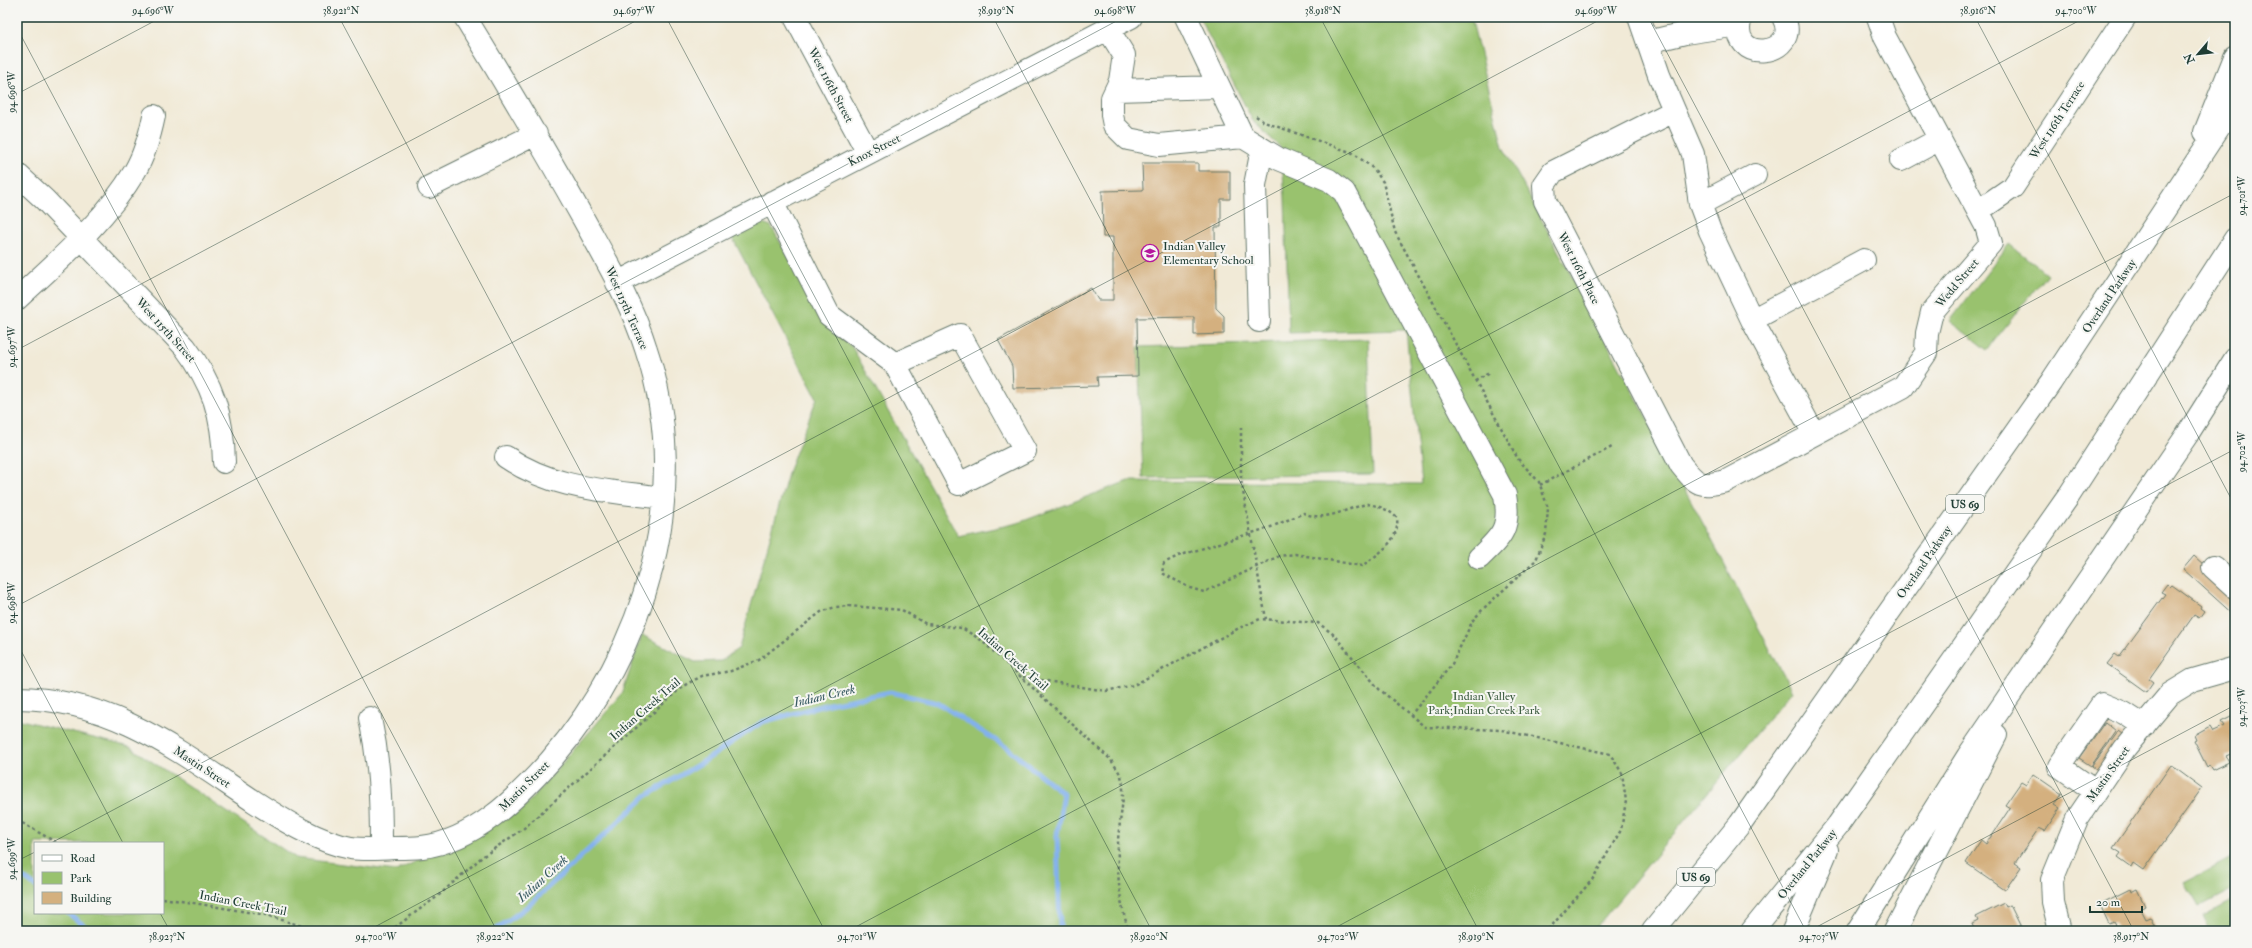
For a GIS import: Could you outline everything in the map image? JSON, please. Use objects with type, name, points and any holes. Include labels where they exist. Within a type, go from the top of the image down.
[{"type":"main road","name":"West 115th Terrace","points":[[465,17],[536,134],[617,283],[646,348],[656,385],[664,426],[666,455],[663,498],[656,558],[644,599],[626,644],[603,690],[571,736],[554,756]]},
{"type":"main road","name":"West 116th Street","points":[[795,17],[868,153]]},
{"type":"main road","name":"Knox Street","points":[[617,283],[1131,17]]},
{"type":"main road","points":[[1186,17],[1243,137],[1279,159],[1330,180],[1344,192],[1505,495],[1509,513],[1502,536],[1479,558]]},
{"type":"main road","points":[[1639,17],[1674,111],[1693,154],[1700,204],[1710,231],[1752,320],[1814,434]]},
{"type":"main road","points":[[1648,42],[1740,21],[1739,35],[1747,46],[1760,52],[1769,51],[1778,46],[1783,39],[1786,30],[1783,17]]},
{"type":"main road","name":"Wedd Street","points":[[1695,482],[1705,485],[1726,481],[1903,387],[1916,370],[1926,353],[1927,333],[1932,312],[1990,242],[1986,226],[1885,37],[1878,17]]},
{"type":"main road","name":"West 116th Terrace","points":[[1978,210],[2013,187],[2125,17]]},
{"type":"main road","points":[[1108,29],[1124,55],[1120,81],[1112,98],[1112,115],[1114,126],[1128,139],[1159,145],[1243,137]]},
{"type":"main road","points":[[2186,180],[2235,57]]},
{"type":"main road","points":[[1116,90],[1218,87]]},
{"type":"main road","name":"Overland Parkway","points":[[1653,931],[1740,824],[2051,382],[2186,180],[2235,103]]},
{"type":"main road","name":"West 116th Place","points":[[1674,111],[1553,172],[1544,184],[1545,201],[1682,465],[1695,482]]},
{"type":"main road","points":[[17,299],[81,237],[108,208],[136,170],[150,135],[154,116]]},
{"type":"main road","points":[[429,187],[536,134]]},
{"type":"main road","points":[[1901,160],[1940,139]]},
{"type":"main road","points":[[1259,321],[1255,185],[1262,149]]},
{"type":"main road","name":"West 115th Street","points":[[17,174],[81,237],[185,347],[198,365],[209,385],[219,412],[223,434],[224,462]]},
{"type":"main road","points":[[1700,204],[1755,175]]},
{"type":"main road","points":[[772,202],[829,315],[895,364],[959,484],[1024,451],[960,335],[895,364]]},
{"type":"main road","name":"Overland Parkway","points":[[1752,931],[1838,825],[2068,497],[2235,239]]},
{"type":"main road","points":[[1752,320],[1864,260]]},
{"type":"main road","points":[[1858,931],[1968,756],[2187,435],[2235,359]]},
{"type":"main road","points":[[506,457],[525,470],[564,485],[663,498]]},
{"type":"main road","points":[[2213,567],[2235,588]]},
{"type":"main road","points":[[1895,931],[2039,652]]},
{"type":"main road","name":"Mastin Street","points":[[2060,931],[2053,902],[2052,880],[2077,819],[2125,748],[2170,694],[2193,680],[2235,668]]},
{"type":"main road","name":"Mastin Street","points":[[17,698],[61,701],[101,712],[134,725],[275,815],[308,833],[350,848],[424,847],[442,842],[469,831],[498,812],[533,780],[554,756]]},
{"type":"main road","points":[[2096,791],[2059,766],[2102,704],[2124,713],[2144,726]]},
{"type":"main road","points":[[370,718],[378,756],[381,802],[381,848]]},
{"type":"main road","points":[[1793,931],[1838,825]]},
{"type":"path","points":[[1476,381],[1489,373]]},
{"type":"path","points":[[1241,427],[1241,480],[1266,619]]},
{"type":"path","points":[[1540,485],[1612,447]]},
{"type":"path","points":[[1367,504],[1381,506],[1397,518],[1398,525],[1387,547],[1362,566],[1295,554],[1278,556],[1204,592],[1190,588],[1162,573],[1164,563],[1178,556],[1251,534],[1304,513],[1311,516],[1325,517],[1367,504]]},
{"type":"path","name":"Indian Creek Trail","points":[[390,931],[438,896],[482,857],[523,828],[684,686],[702,676],[731,671],[759,660],[821,612],[835,607],[849,606],[902,610],[926,624],[962,628],[981,640],[1111,760],[1121,776],[1122,794],[1118,843],[1118,882],[1124,917],[1129,931]]},
{"type":"path","points":[[1021,677],[1106,691],[1134,685],[1239,628],[1260,619],[1318,623],[1333,634],[1378,689],[1425,727],[1501,730],[1610,754],[1622,773],[1626,801],[1621,830],[1592,880],[1548,931]]},
{"type":"path","points":[[17,820],[55,842]]},
{"type":"path","name":"Indian Creek Trail","points":[[164,898],[266,915],[318,931]]},
{"type":"green space","name":"Indian Valley Park;Indian Creek Park","points":[[1199,17],[1471,17],[1503,147],[1792,691],[1593,931],[17,931],[17,719],[130,747],[296,858],[396,871],[521,811],[622,694],[642,635],[695,662],[721,661],[739,648],[789,470],[817,398],[732,237],[760,222],[771,226],[828,326],[852,347],[958,536],[1018,523],[1128,481],[1421,484],[1406,330],[1289,333],[1285,198],[1281,148],[1253,121]]},
{"type":"green space","points":[[2009,244],[2047,274],[1987,350],[1950,321]]},
{"type":"green space","points":[[1368,339],[1373,474],[1143,478],[1138,347]]},
{"type":"green space","points":[[2235,856],[2235,888],[2199,907],[2185,882]]},
{"type":"green space","points":[[2235,899],[2235,931],[2211,931],[2203,916]]},
{"type":"building","name":"Indian Valley Elementary School","points":[[1142,163],[1198,163],[1198,171],[1230,171],[1230,199],[1221,199],[1221,227],[1215,227],[1216,308],[1224,316],[1224,334],[1194,335],[1194,317],[1137,318],[1138,376],[1097,377],[1098,386],[1013,388],[1012,366],[998,340],[1091,288],[1098,300],[1113,300],[1113,237],[1103,237],[1102,191],[1143,190]]},
{"type":"building","points":[[2194,556],[2235,593],[2235,616],[2183,569]]},
{"type":"building","points":[[2167,584],[2170,587],[2172,585],[2201,606],[2200,608],[2204,611],[2199,618],[2194,615],[2149,679],[2153,682],[2146,692],[2107,664],[2115,654],[2119,657],[2165,594],[2161,592]]},
{"type":"building","points":[[2235,715],[2235,752],[2226,756],[2229,762],[2212,770],[2209,765],[2207,767],[2194,741],[2196,740],[2194,735],[2210,726],[2213,731],[2224,726],[2221,722]]},
{"type":"building","points":[[2105,722],[2116,731],[2091,766],[2079,758]]},
{"type":"building","points":[[2118,731],[2130,740],[2104,775],[2092,766]]},
{"type":"building","points":[[2171,765],[2202,788],[2144,870],[2134,863],[2132,867],[2118,857],[2121,853],[2113,848]]},
{"type":"building","points":[[2033,774],[2062,794],[2055,805],[2060,808],[2045,831],[2039,828],[2015,863],[2021,867],[2005,890],[1966,863],[1981,840],[1986,844],[2010,808],[2005,805],[2021,782],[2026,785]]},
{"type":"building","points":[[2130,889],[2131,892],[2137,889],[2145,906],[2140,909],[2145,919],[2150,917],[2157,931],[2119,931],[2114,922],[2109,924],[2101,907],[2106,904],[2104,902]]},
{"type":"building","points":[[2004,903],[2006,907],[2010,905],[2023,931],[1975,931],[1972,924],[1978,921],[1976,917]]},
{"type":"waterway","name":"Indian Creek","points":[[494,931],[528,906],[646,796],[706,760],[762,722],[829,704],[890,692],[938,703],[1006,747],[1064,794],[1057,835],[1060,931]]},
{"type":"waterway","name":"Indian Creek","points":[[17,876],[27,880],[34,885]]},
{"type":"waterway","name":"Indian Creek","points":[[69,914],[91,931]]},
{"type":"place","name":"Indian Valley Elementary School","points":[[1150,253]]}]
